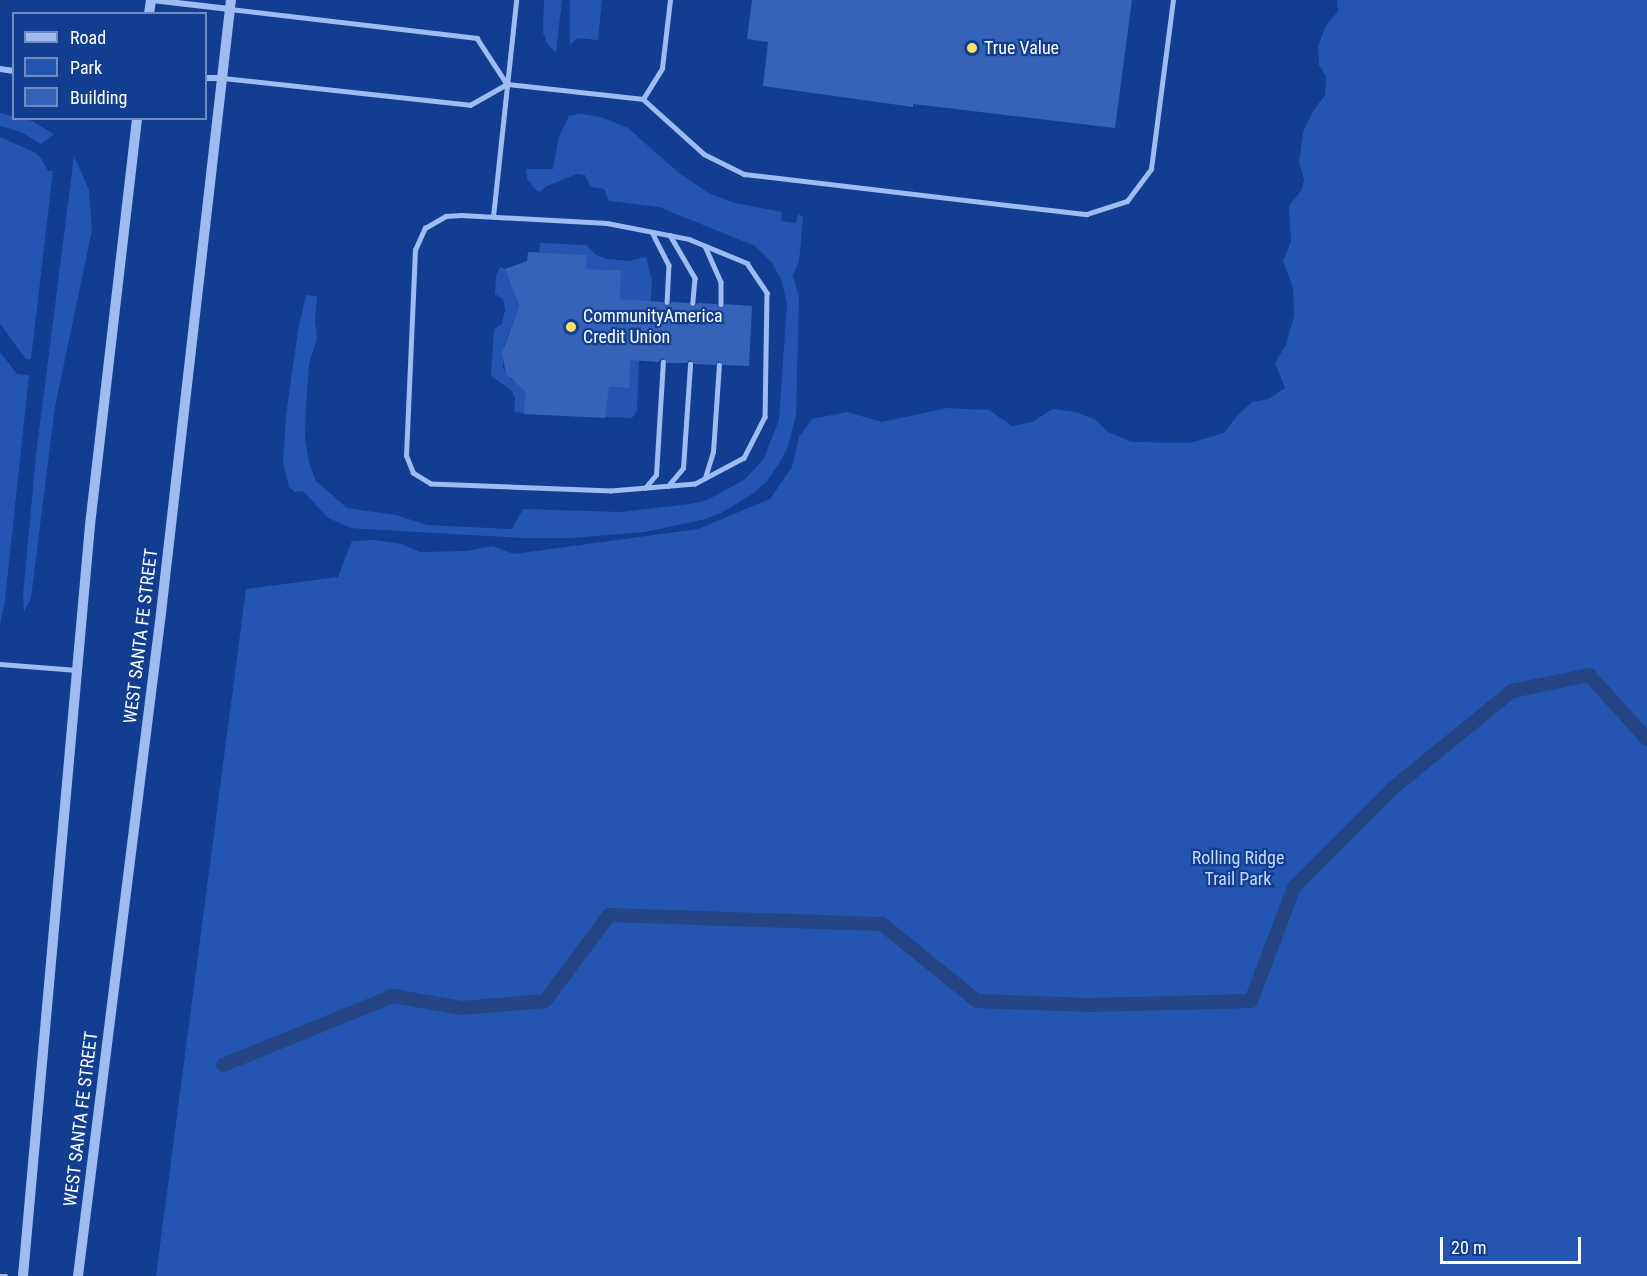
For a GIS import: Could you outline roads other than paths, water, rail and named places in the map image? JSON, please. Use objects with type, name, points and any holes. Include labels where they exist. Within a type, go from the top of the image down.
[{"type":"street","points":[[151,0],[230,4]]},
{"type":"street","name":"WEST SANTA FE STREET","points":[[78,1276],[161,613],[230,4]]},
{"type":"street","points":[[207,78],[220,78]]},
{"type":"street","points":[[23,1276],[90,525],[137,120]]},
{"type":"lane","points":[[493,217],[516,0]]},
{"type":"lane","points":[[643,99],[662,68],[670,0]]},
{"type":"lane","points":[[220,78],[470,105],[507,84],[643,99],[704,154],[744,174],[1087,214],[1127,201],[1151,169],[1173,0]]},
{"type":"lane","points":[[230,4],[477,38],[507,84]]},
{"type":"lane","points":[[446,216],[607,224],[652,232],[705,246],[747,263],[767,293],[765,417],[744,458],[694,484],[611,491],[431,484],[413,473],[406,456],[416,250],[425,228],[446,216]]},
{"type":"lane","points":[[652,232],[669,265],[667,302]]},
{"type":"lane","points":[[670,236],[695,278],[693,303]]},
{"type":"lane","points":[[705,246],[721,282],[720,304]]},
{"type":"lane","points":[[645,488],[656,475],[663,362]]},
{"type":"lane","points":[[668,486],[683,468],[690,364]]},
{"type":"lane","points":[[705,478],[713,452],[719,365]]},
{"type":"lane","points":[[0,664],[76,670]]},
{"type":"lane","points":[[0,1276],[6,1276]]},
{"type":"waterway","points":[[223,1065],[393,996],[462,1008],[545,1001],[609,915],[882,924],[977,1001],[1089,1005],[1251,1001],[1294,887],[1393,788],[1512,691],[1589,675],[1647,739]]},
{"type":"place","name":"True Value","points":[[972,48]]},
{"type":"place","name":"CommunityAmerica Credit Union","points":[[571,327]]},
{"type":"park label","name":"Rolling Ridge Trail Park","points":[[1238,869]]}]
